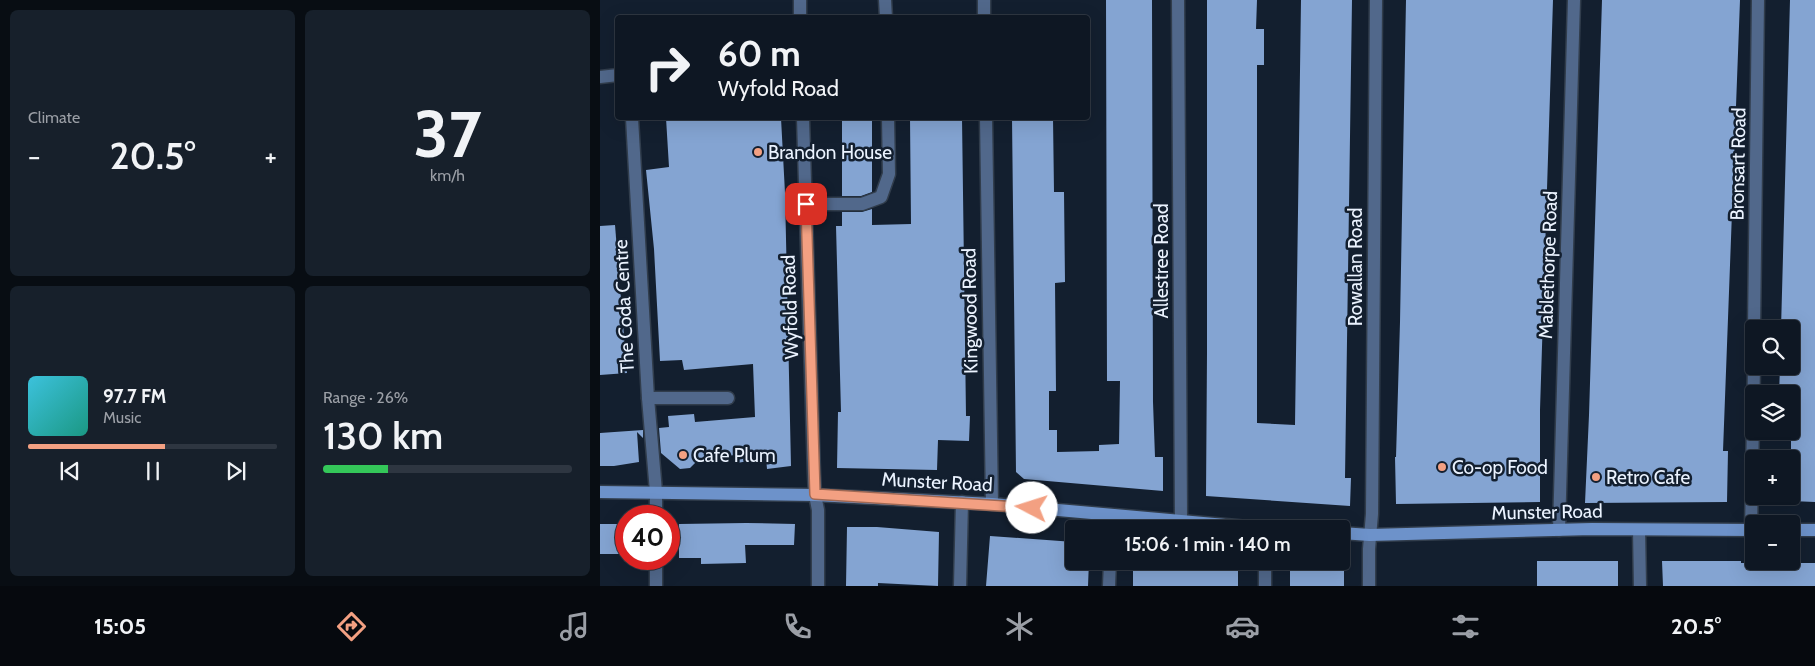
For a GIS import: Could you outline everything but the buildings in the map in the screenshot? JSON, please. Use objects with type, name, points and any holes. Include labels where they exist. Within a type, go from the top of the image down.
[{"type":"street","points":[[800,0],[800,15]]},
{"type":"street","points":[[885,0],[886,15]]},
{"type":"street","points":[[984,0],[984,15]]},
{"type":"street","name":"Allestree Road","points":[[1178,0],[1181,520]]},
{"type":"street","name":"Rowallan Road","points":[[1369,586],[1376,0]]},
{"type":"street","name":"Mablethorpe Road","points":[[1559,530],[1574,0]]},
{"type":"street","name":"Bronsart Road","points":[[1754,320],[1758,0]]},
{"type":"street","points":[[600,77],[615,75]]},
{"type":"street","name":"The Coda Centre","points":[[632,120],[656,505]]},
{"type":"street","name":"Wyfold Road","points":[[803,120],[815,494],[818,510],[818,586]]},
{"type":"street","points":[[806,204],[862,204],[881,197],[889,174],[888,120]]},
{"type":"street","name":"Kingwood Road","points":[[986,120],[992,504]]},
{"type":"street","points":[[1753,515],[1754,375]]},
{"type":"street","points":[[648,398],[728,398]]},
{"type":"street","name":"Munster Road","points":[[600,492],[815,494],[992,504],[1169,520]]},
{"type":"street","points":[[960,586],[962,502]]},
{"type":"street","points":[[1110,515],[1110,520]]},
{"type":"street","name":"Munster Road","points":[[1350,534],[1370,535],[1559,530],[1745,530]]},
{"type":"street","points":[[1639,530],[1640,586]]},
{"type":"street","points":[[1800,530],[1815,530]]},
{"type":"street","points":[[656,570],[656,586]]},
{"type":"street","points":[[1109,586],[1110,570]]},
{"type":"street","points":[[1265,570],[1266,586]]},
{"type":"place","name":"Brandon House","points":[[758,152]]},
{"type":"place","name":"Cafe Plum","points":[[683,455]]},
{"type":"place","name":"Co-op Food","points":[[1442,467]]},
{"type":"place","name":"Retro Cafe","points":[[1596,477]]},
{"type":"route","points":[[806,204],[815,494],[1032,508]]}]
